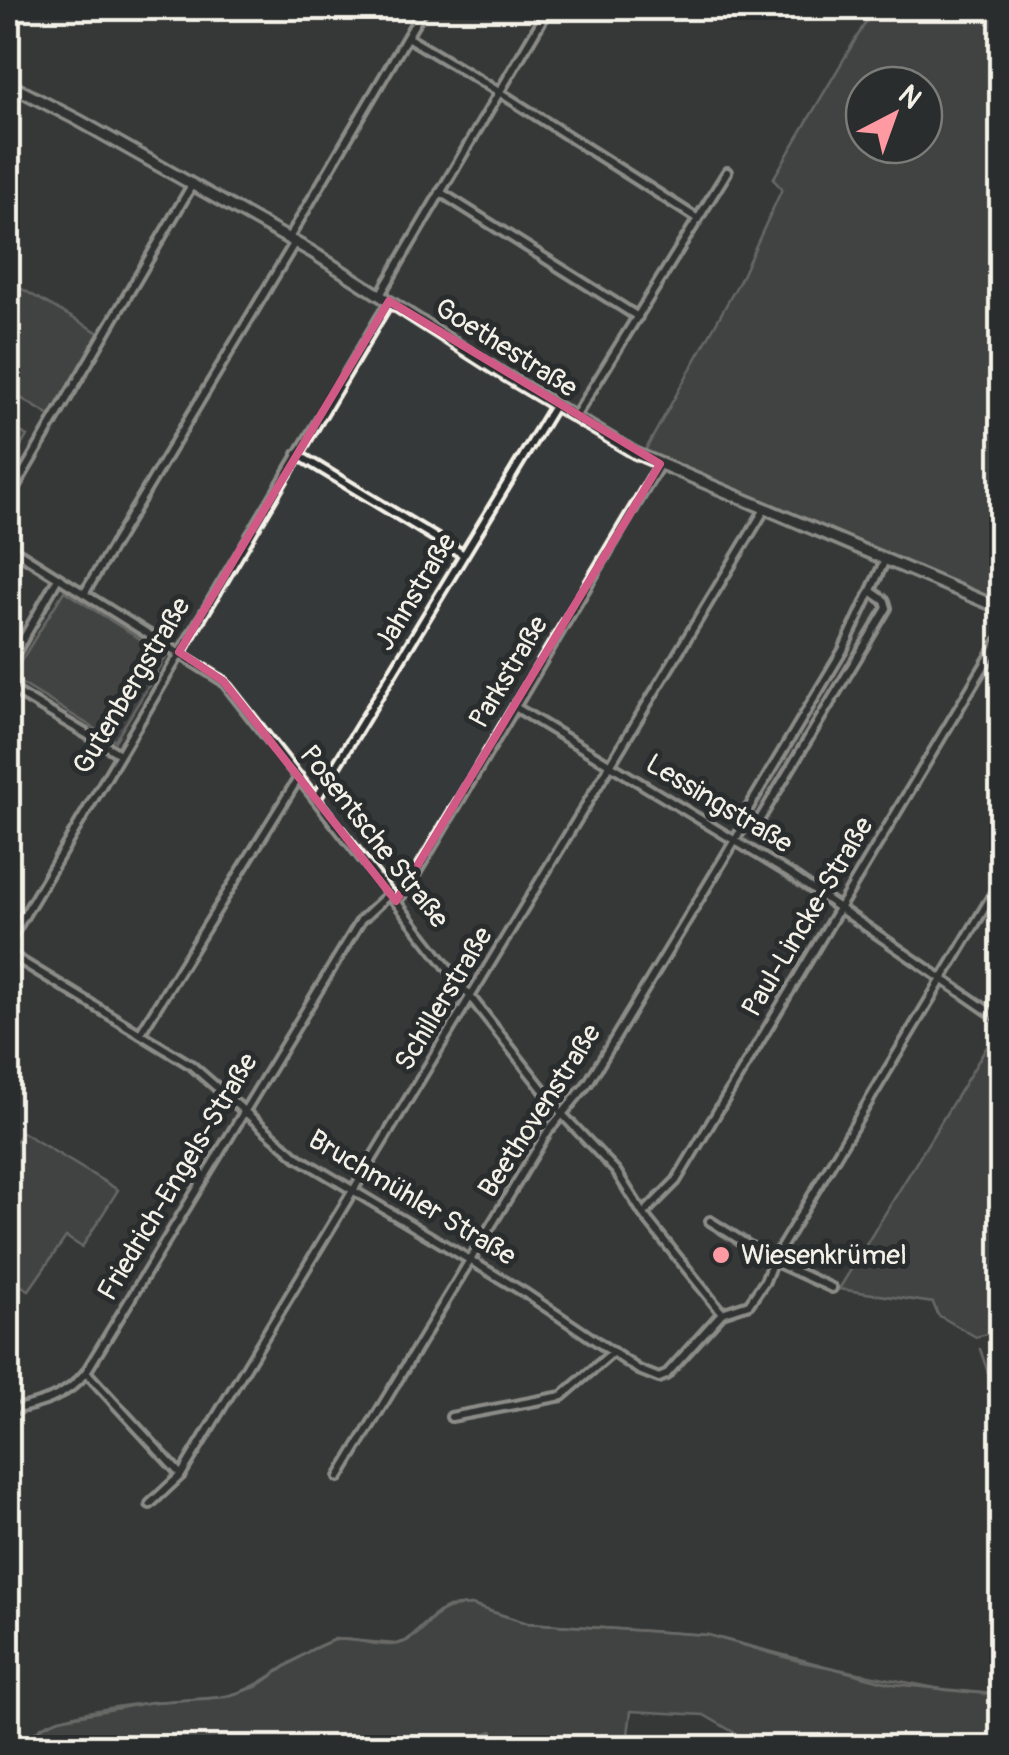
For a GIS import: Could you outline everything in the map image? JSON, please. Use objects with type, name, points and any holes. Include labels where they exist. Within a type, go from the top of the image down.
[{"type":"street","points":[[84,594],[424,8]]},
{"type":"street","name":"Gutenbergstraße","points":[[8,943],[297,454],[440,192],[548,8]]},
{"type":"street","points":[[407,37],[698,219]]},
{"type":"street","points":[[8,105],[12,86]]},
{"type":"street","name":"Goethestraße","points":[[12,86],[292,240],[554,406],[660,464],[1002,609]]},
{"type":"street","points":[[574,418],[727,172]]},
{"type":"street","points":[[8,500],[192,184]]},
{"type":"street","points":[[440,192],[638,316]]},
{"type":"street","name":"Jahnstraße","points":[[316,799],[554,406]]},
{"type":"street","points":[[297,454],[464,555]]},
{"type":"street","name":"Parkstraße","points":[[396,901],[660,464]]},
{"type":"street","name":"Schillerstraße","points":[[150,1504],[182,1475],[765,509]]},
{"type":"street","name":"Posentsche Straße","points":[[8,546],[223,681],[563,1115],[616,1171],[644,1214],[722,1314]]},
{"type":"street","name":"Beethovenstraße","points":[[339,1477],[548,1131],[588,1083],[746,822],[745,814],[843,650],[885,560]]},
{"type":"street","points":[[8,666],[58,578]]},
{"type":"street","name":"Beethovenstraße","points":[[746,822],[760,819],[886,608],[885,600],[871,592]]},
{"type":"street","name":"Paul-Lincke-Straße","points":[[644,1214],[676,1181],[1002,636]]},
{"type":"street","points":[[8,686],[118,753]]},
{"type":"street","name":"Lessingstraße","points":[[514,706],[734,839],[994,1015]]},
{"type":"street","points":[[140,1034],[300,777]]},
{"type":"street","name":"Bruchmühler Straße","points":[[8,952],[201,1073],[297,1157],[525,1293],[639,1370],[659,1378],[722,1314],[749,1304],[765,1282],[773,1261],[1002,879]]},
{"type":"street","name":"Friedrich-Engels-Straße","points":[[86,1372],[361,920],[390,893]]},
{"type":"street","points":[[710,1221],[773,1261],[832,1288]]},
{"type":"street","points":[[451,1417],[562,1396],[613,1352]]},
{"type":"street","points":[[8,1411],[60,1395],[86,1372],[182,1475]]},
{"type":"highlighted area","points":[[389,301],[660,464],[396,901],[223,681],[179,652]]},
{"type":"shaded area","points":[[874,8],[1001,8],[1001,603],[645,451],[740,280],[782,189],[773,179]]},
{"type":"shaded area","points":[[8,281],[99,333],[50,416],[8,390]]},
{"type":"shaded area","points":[[8,424],[27,436],[8,468]]},
{"type":"shaded area","points":[[64,591],[167,656],[115,741],[11,677]]},
{"type":"shaded area","points":[[1001,993],[1001,1336],[991,1333],[976,1337],[938,1315],[933,1303],[839,1289],[999,1027],[994,1005]]},
{"type":"shaded area","points":[[22,1132],[118,1190],[82,1247],[66,1237],[29,1290],[18,1284],[8,1286],[8,1152]]},
{"type":"shaded area","points":[[471,1605],[527,1623],[708,1635],[802,1662],[946,1690],[1001,1695],[1001,1747],[759,1747],[704,1715],[631,1711],[628,1735],[617,1747],[549,1747],[540,1739],[507,1744],[497,1741],[492,1731],[447,1748],[18,1747],[44,1726],[74,1715],[230,1695],[257,1684],[331,1641],[398,1644],[447,1609]]},
{"type":"waterway","points":[[980,1349],[1002,1413]]},
{"type":"waterway","points":[[18,1748],[43,1726],[59,1719],[152,1702],[225,1697],[256,1687],[309,1651],[335,1639],[396,1644],[406,1641],[438,1612],[471,1605],[527,1623],[708,1635],[893,1684],[1002,1695]]},
{"type":"place","name":"Wiesenkrümel","points":[[721,1255]]}]
